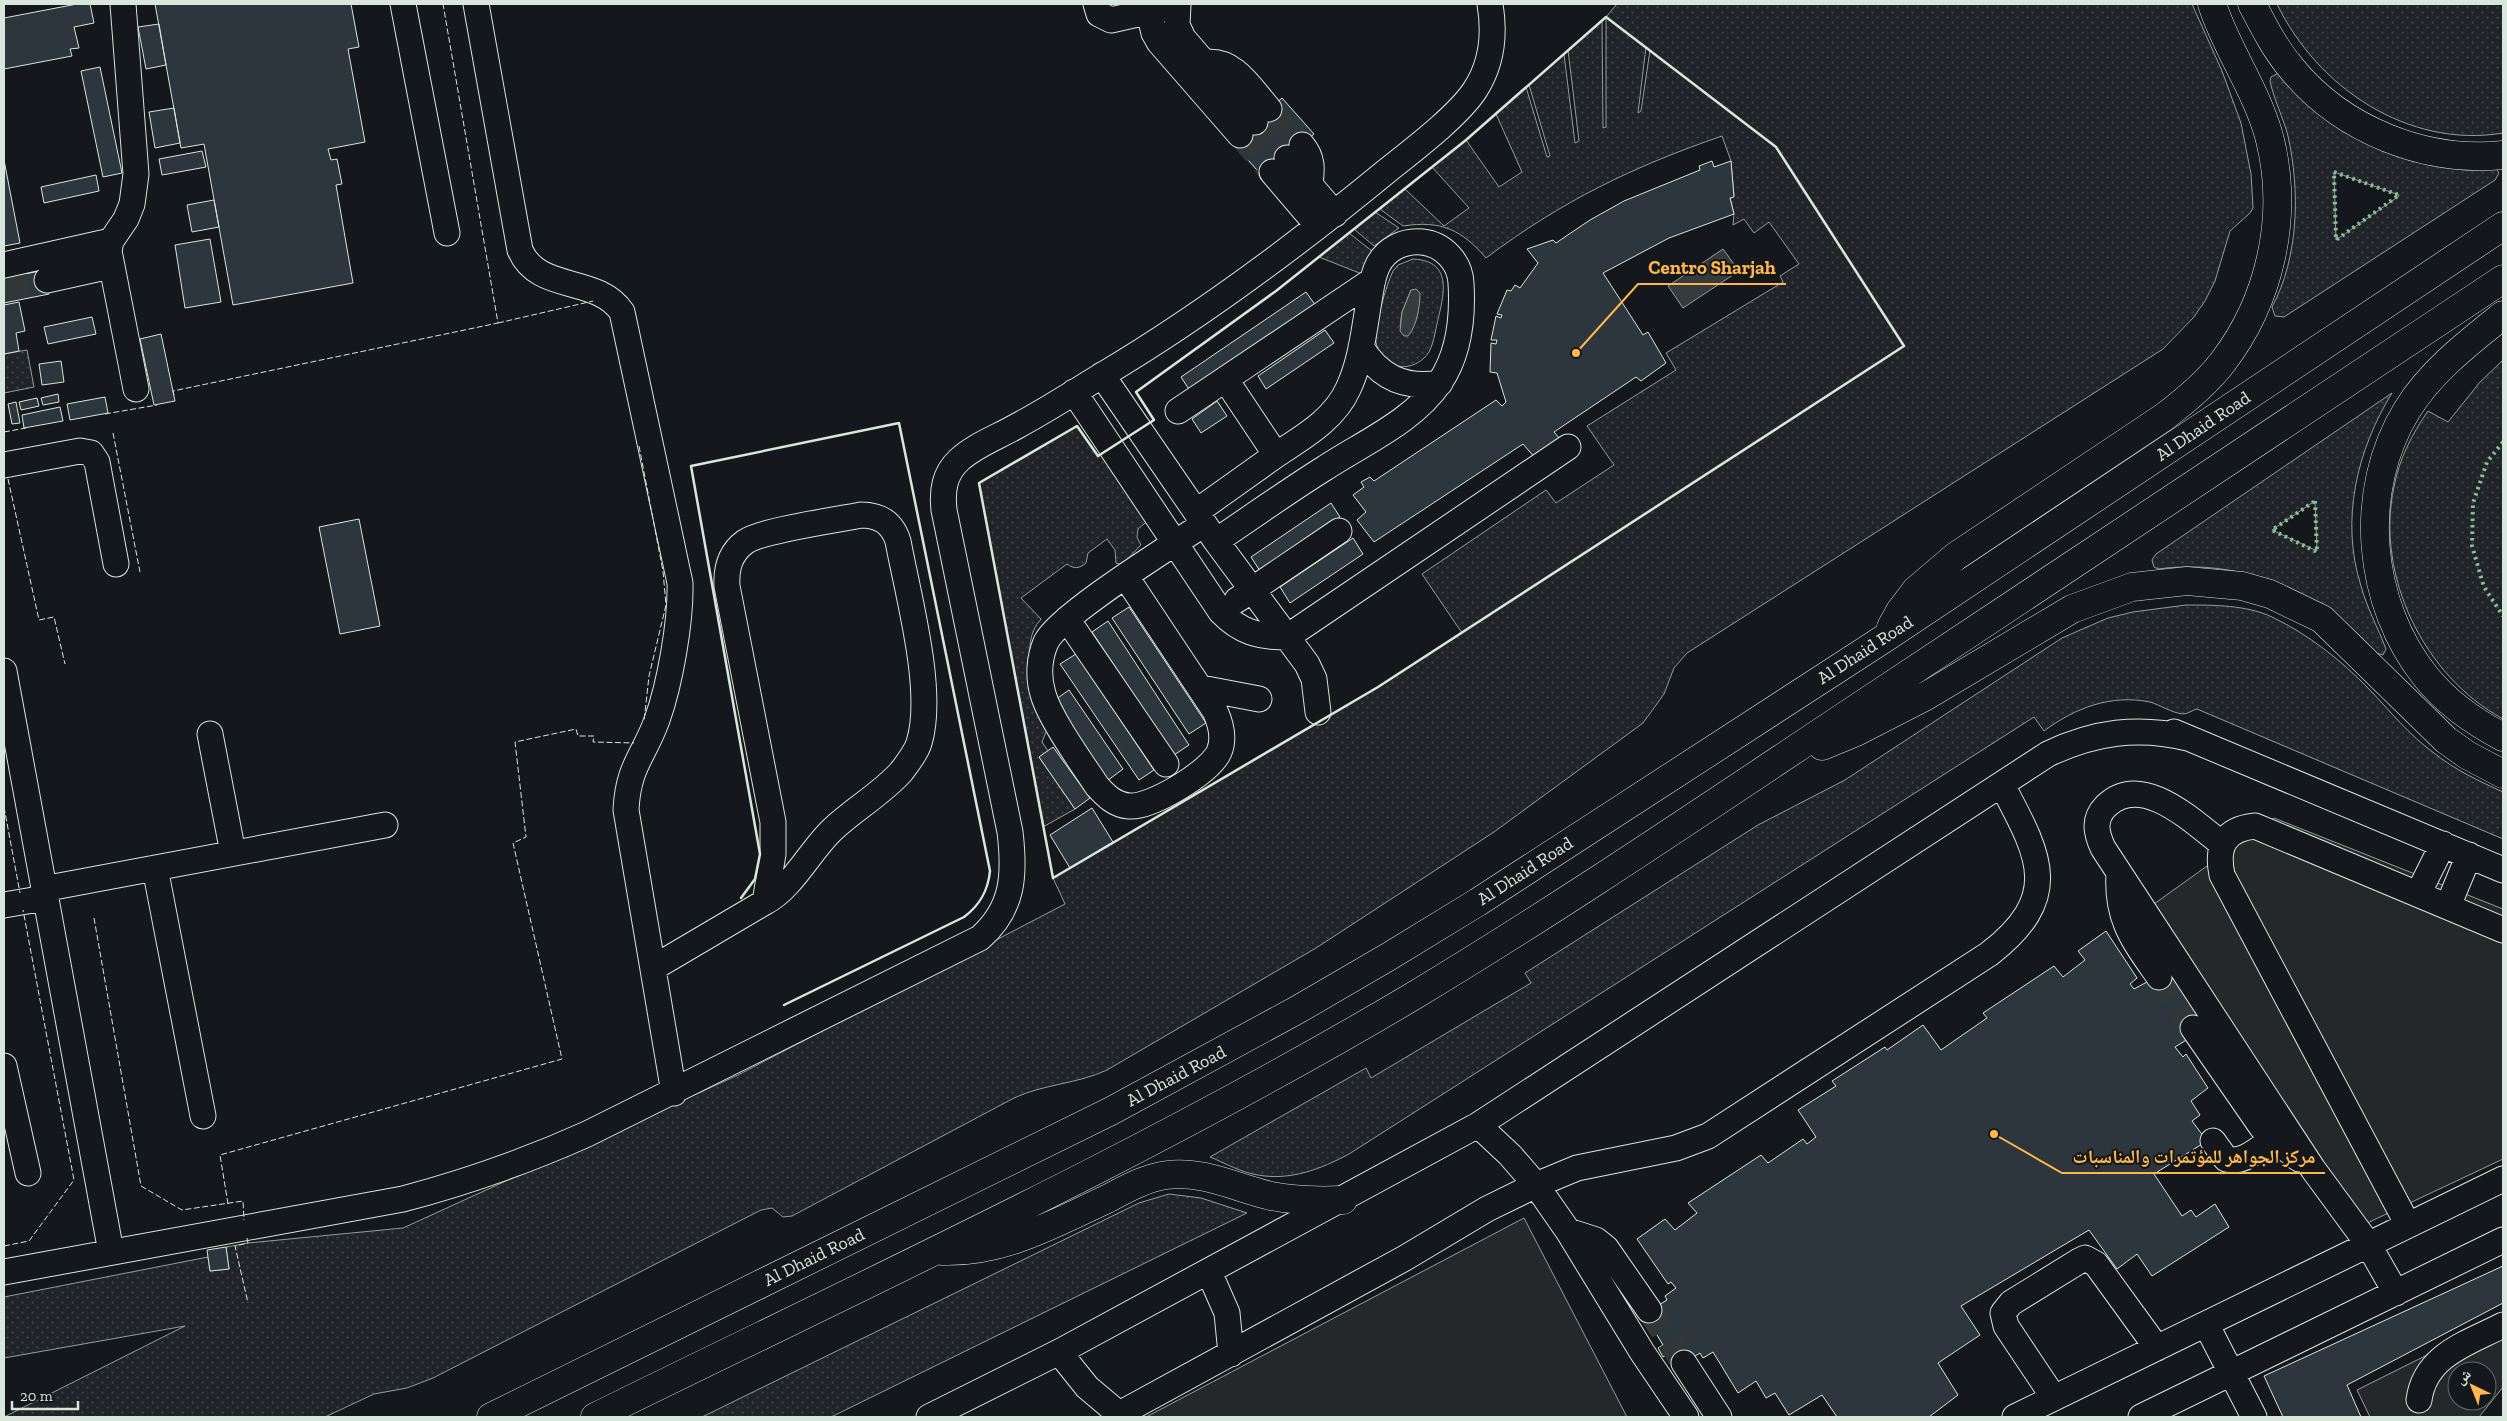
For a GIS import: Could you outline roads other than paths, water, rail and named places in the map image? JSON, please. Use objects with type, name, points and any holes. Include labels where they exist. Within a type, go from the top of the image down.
[{"type":"highway","points":[[1884,638],[1900,611],[1935,572],[2172,411],[2195,393],[2222,364],[2244,331],[2261,295],[2272,257],[2277,218],[2276,179],[2270,140],[2257,102],[2212,4]]},
{"type":"highway","points":[[2252,4],[2269,38],[2292,70],[2320,97],[2351,120],[2386,138],[2423,150],[2462,156],[2503,155]]},
{"type":"highway","name":"Al Dhaid Road","points":[[491,1417],[1111,1111],[1280,1020],[1478,902],[1884,638],[2503,226]]},
{"type":"highway","points":[[595,1417],[1136,1151],[1319,1051],[1498,944],[2503,279]]},
{"type":"highway","points":[[2503,315],[2440,369],[2407,410],[2395,434],[2381,476],[2376,511],[2375,537],[2382,587],[2396,627],[2412,657],[2444,697],[2464,713],[2503,737]]},
{"type":"highway","points":[[1771,765],[1856,732],[1897,711],[2072,609],[2132,587],[2187,581],[2214,582],[2260,592],[2297,606],[2322,619],[2446,740],[2467,755],[2503,774]]},
{"type":"highway","points":[[933,1250],[977,1250],[1017,1240],[1141,1182],[1168,1175],[1196,1176],[1305,1202],[1343,1200]]},
{"type":"street","points":[[123,4],[136,174],[129,212],[111,241],[108,251],[136,389]]},
{"type":"street","points":[[403,4],[447,233]]},
{"type":"street","points":[[476,4],[520,250],[535,271],[550,278],[603,293],[616,302],[622,312],[680,583],[679,619],[663,702],[656,722],[634,767],[627,792],[629,827],[674,1093]]},
{"type":"street","points":[[1096,4],[1099,14],[1111,20],[1180,4]]},
{"type":"street","points":[[1149,12],[1154,33],[1159,42],[1255,122],[1180,32],[1176,15],[1180,4]]},
{"type":"street","points":[[4,1272],[403,1199],[466,1182],[528,1161],[674,1093],[980,938],[993,926],[1003,912],[1009,896],[1012,875],[1010,832],[944,510],[944,484],[949,472],[968,452],[1102,375],[1227,294],[1326,220],[1432,133],[1474,92],[1485,72],[1491,50],[1493,28],[1490,4]]},
{"type":"street","points":[[1287,158],[1310,185],[1326,220],[1287,158]]},
{"type":"street","points":[[4,265],[111,241]]},
{"type":"street","points":[[1126,577],[1201,688],[1221,723],[1222,738],[1219,751],[1212,764],[1201,773],[1154,800],[1142,805],[1129,806],[1116,803],[1097,786],[1043,696],[1040,678],[1041,659],[1047,641],[1068,619],[1126,577],[1174,544],[1205,526],[1323,469],[1412,412],[1440,383],[1456,346],[1461,277],[1456,265],[1441,248],[1427,243],[1412,242],[1402,244],[1384,256],[1378,264],[1373,280],[1361,347],[1349,388],[1342,402],[1323,422],[1282,451],[1205,526]]},
{"type":"street","points":[[47,280],[110,266]]},
{"type":"street","points":[[1178,411],[1373,280]]},
{"type":"street","points":[[1361,347],[1380,371],[1394,379],[1424,386],[1440,383]]},
{"type":"street","points":[[1102,375],[1251,591],[1308,664],[1314,679],[1318,712]]},
{"type":"street","points":[[1232,376],[1282,451]]},
{"type":"street","points":[[1074,392],[1221,612],[1243,630],[1256,635],[1287,636],[1568,447]]},
{"type":"street","points":[[4,465],[80,451],[91,453],[96,462],[116,564]]},
{"type":"street","points":[[653,968],[765,902],[798,870],[836,826],[901,772],[919,744],[923,708],[922,668],[898,541],[891,526],[877,517],[861,515],[756,537],[738,548],[728,565],[727,586],[773,822],[773,854],[765,902]]},
{"type":"street","points":[[1221,612],[1339,531]]},
{"type":"street","points":[[1068,619],[1166,764]]},
{"type":"street","points":[[4,671],[6,698],[111,1252]]},
{"type":"street","points":[[1201,688],[1260,699]]},
{"type":"street","points":[[930,1417],[1059,1352],[1343,1200],[1478,1125],[2030,765],[2067,745],[2106,734],[2147,731],[2188,738],[2503,870]]},
{"type":"street","points":[[210,734],[233,853]]},
{"type":"street","points":[[1059,1352],[1087,1387],[1117,1416],[1405,1258],[1487,1209],[1536,1185],[1577,1168],[1676,1148],[1708,1136],[1989,954],[2007,940],[2020,926],[2036,893],[2038,874],[2036,855],[2030,838],[2002,785]]},
{"type":"street","points":[[2222,844],[2166,803],[2152,796],[2126,795],[2112,800],[2102,810],[2096,824],[2097,836],[2103,848],[2313,1169],[2368,1244],[2396,1293]]},
{"type":"street","points":[[4,905],[155,868],[385,825]]},
{"type":"street","points":[[2408,1225],[2222,875],[2219,859],[2222,844],[2231,833],[2242,827],[2255,826],[2503,930]]},
{"type":"street","points":[[2418,894],[2443,844]]},
{"type":"street","points":[[2448,906],[2469,855]]},
{"type":"street","points":[[155,868],[203,1116]]},
{"type":"street","points":[[2119,873],[2119,906],[2123,922],[2130,936],[2158,977]]},
{"type":"street","points":[[2193,1028],[2259,1123],[2273,1139],[2313,1169]]},
{"type":"street","points":[[4,1066],[8,1103],[28,1172]]},
{"type":"street","points":[[1478,1125],[1510,1155],[1536,1185],[1568,1231],[1642,1352],[1686,1417]]},
{"type":"street","points":[[2213,1141],[2226,1160],[2234,1161],[2242,1159],[2273,1139]]},
{"type":"street","points":[[2014,1417],[2503,1179]]},
{"type":"street","points":[[1568,1231],[1596,1240],[1606,1248],[1649,1310]]},
{"type":"street","points":[[2141,1417],[2503,1240]]},
{"type":"street","points":[[2054,1398],[2006,1326],[2002,1313],[2011,1303],[2085,1258],[2096,1264],[2157,1348]]},
{"type":"street","points":[[1209,1272],[1227,1313],[1231,1354]]},
{"type":"street","points":[[2206,1324],[2254,1417]]},
{"type":"street","points":[[2419,1400],[2423,1382],[2439,1360],[2503,1325]]},
{"type":"street","points":[[1684,1363],[1719,1417]]},
{"type":"tunnel","points":[[1269,109],[1302,145]]},
{"type":"tunnel","points":[[1255,122],[1287,158]]},
{"type":"tunnel","points":[[1240,135],[1272,172]]},
{"type":"tunnel","points":[[4,289],[47,280]]},
{"type":"tunnel","points":[[2159,977],[2193,1028]]},
{"type":"tunnel","points":[[1649,1310],[1684,1363]]},
{"type":"place","name":"Centro Sharjah","points":[[1576,353]]},
{"type":"place","name":"مركز الجواهر للمؤتمرات والمناسبات","points":[[1994,1134]]}]
